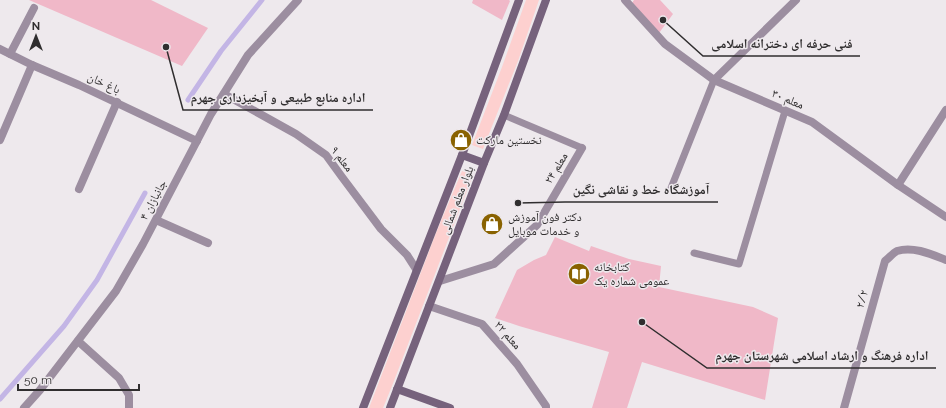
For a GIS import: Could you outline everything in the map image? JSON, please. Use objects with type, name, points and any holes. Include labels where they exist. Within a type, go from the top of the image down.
[{"type":"main road","name":"بلوار معلم شمالی","points":[[363,408],[416,269],[462,155],[519,0]]},
{"type":"main road","name":"بلوار معلم شمالی","points":[[390,408],[484,163],[504,115],[546,0]]},
{"type":"main road","points":[[462,155],[484,163]]},
{"type":"main road","points":[[397,389],[450,408]]},
{"type":"street","name":"جانبازان ۴","points":[[24,408],[40,390],[116,291],[156,220],[211,114],[248,55],[298,0]]},
{"type":"street","name":"معلم ۳۰","points":[[625,0],[666,44],[714,80],[812,122],[898,185],[946,217]]},
{"type":"street","points":[[714,80],[796,0]]},
{"type":"street","points":[[10,54],[34,8]]},
{"type":"street","name":"باغ خان","points":[[0,49],[32,65],[117,102],[197,141]]},
{"type":"street","points":[[0,140],[32,65]]},
{"type":"street","name":"معلم ۹","points":[[224,94],[296,134],[326,155],[381,229],[407,255],[416,269]]},
{"type":"street","points":[[79,189],[117,102]]},
{"type":"street","points":[[898,185],[946,110]]},
{"type":"street","name":"معلم ۲۴","points":[[440,281],[494,264],[536,225],[582,148]]},
{"type":"street","points":[[156,220],[208,243]]},
{"type":"street","name":"۲/۲","points":[[844,408],[885,261],[896,251],[909,249],[924,252],[946,260]]},
{"type":"street","name":"معلم ۲۲","points":[[429,306],[482,324],[517,364],[546,408]]},
{"type":"street","points":[[78,341],[119,378],[129,395],[129,408]]},
{"type":"lane","points":[[671,188],[714,80]]},
{"type":"lane","points":[[694,253],[739,264],[785,110]]},
{"type":"lane","points":[[504,115],[582,148]]},
{"type":"shaded area","points":[[526,0],[539,0],[518,61],[483,149],[472,145]]},
{"type":"shaded area","points":[[462,171],[473,175],[392,386],[383,408],[369,408],[436,233]]},
{"type":"building","points":[[29,0],[151,0],[208,28],[182,66]]},
{"type":"building","points":[[473,0],[510,1],[502,20],[472,3]]},
{"type":"building","points":[[634,0],[660,0],[673,14],[659,33],[632,3]]},
{"type":"building","points":[[555,237],[589,251],[591,246],[629,259],[661,266],[659,287],[753,307],[778,318],[765,400],[642,362],[627,408],[592,408],[609,352],[495,318],[517,270],[546,255]]},
{"type":"waterway","points":[[188,100],[221,51],[262,0]]},
{"type":"waterway","points":[[0,399],[64,326],[97,280],[145,193]]},
{"type":"place","name":"فنی حرفه ای دخترانه اسلامی","points":[[663,20]]},
{"type":"place","name":"اداره منابع طبیعی و آبخیزداری جهرم","points":[[166,47]]},
{"type":"place","name":"نخستین مارکت","points":[[461,140]]},
{"type":"place","name":"آموزشگاه خط و نقاشی نگین","points":[[518,203]]},
{"type":"place","name":"دکتر فون آموزش و خدمات موبایل","points":[[492,224]]},
{"type":"place","name":"کتابخانه عمومی شماره یک","points":[[579,274]]},
{"type":"place","name":"اداره فرهنگ و ارشاد اسلامی شهرستان جهرم","points":[[642,322]]}]
